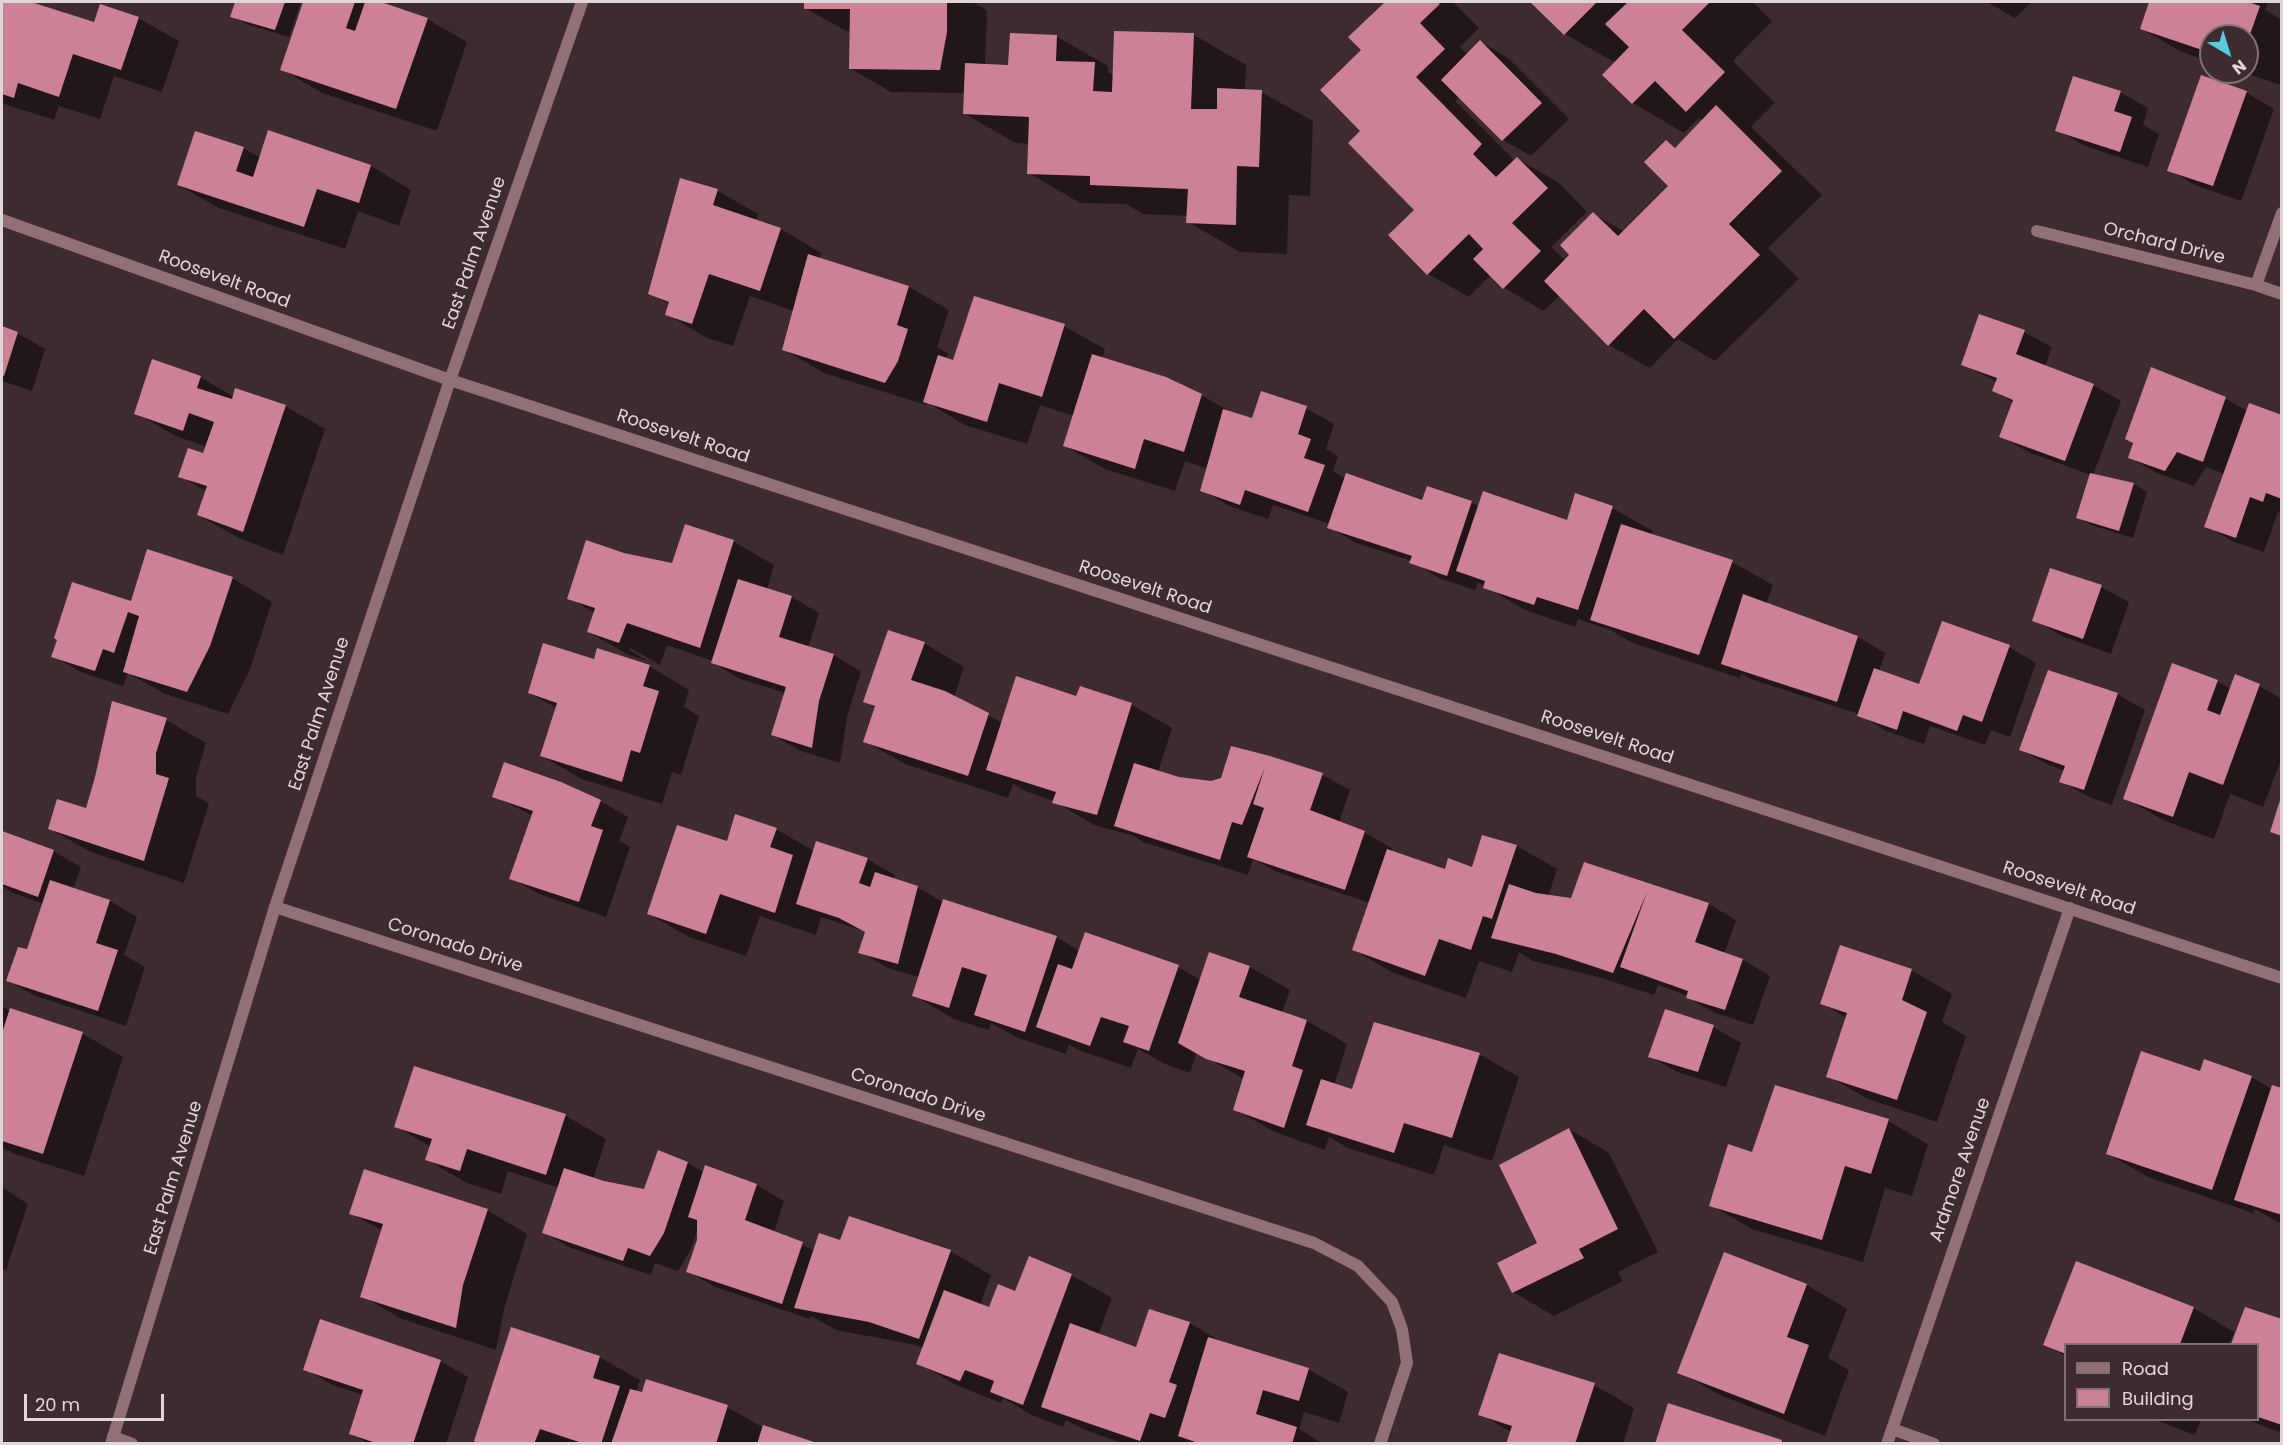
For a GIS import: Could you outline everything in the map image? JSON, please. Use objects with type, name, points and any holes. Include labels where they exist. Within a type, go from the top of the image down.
[{"type":"street","name":"East Palm Avenue","points":[[112,1440],[275,907],[450,380],[582,2]]},
{"type":"street","points":[[2256,285],[2282,213]]},
{"type":"street","name":"Roosevelt Road","points":[[2,220],[450,380],[2282,978]]},
{"type":"street","name":"Orchard Drive","points":[[2037,231],[2256,285],[2282,294]]},
{"type":"street","name":"Coronado Drive","points":[[275,907],[1314,1243],[1358,1266],[1392,1302],[1402,1329],[1407,1363],[1380,1443]]},
{"type":"street","name":"Ardmore Avenue","points":[[1887,1443],[2070,908]]},
{"type":"street","points":[[1892,1429],[1934,1443]]},
{"type":"street","points":[[112,1440],[132,1443]]},
{"type":"building","points":[[2,2],[31,2],[94,22],[100,4],[139,17],[121,70],[73,54],[59,97],[18,83],[14,98],[2,94]]},
{"type":"building","points":[[235,2],[285,2],[275,30],[230,17]]},
{"type":"building","points":[[303,2],[355,2],[346,28],[355,31],[365,2],[381,2],[428,18],[396,109],[280,70]]},
{"type":"building","points":[[804,2],[947,2],[947,32],[940,70],[849,69],[850,9],[804,9]]},
{"type":"building","points":[[1385,2],[1437,2],[1440,4],[1420,23],[1445,49],[1416,77],[1482,144],[1473,154],[1496,177],[1517,157],[1548,188],[1512,223],[1541,251],[1503,289],[1473,259],[1483,249],[1469,234],[1427,275],[1388,235],[1414,210],[1348,143],[1360,131],[1320,90],[1361,50],[1348,37]]},
{"type":"building","points":[[1530,2],[1597,2],[1564,35]]},
{"type":"building","points":[[1628,2],[1710,2],[1682,30],[1725,72],[1686,112],[1655,81],[1632,104],[1602,75],[1629,47],[1605,24]]},
{"type":"building","points":[[2149,2],[2248,2],[2260,6],[2254,24],[2199,24],[2199,49],[2140,29]]},
{"type":"building","points":[[1114,31],[1194,33],[1191,109],[1217,109],[1217,88],[1262,90],[1259,167],[1237,166],[1236,225],[1186,223],[1188,189],[1090,185],[1090,176],[1027,174],[1029,117],[963,114],[965,63],[1008,65],[1010,33],[1057,35],[1056,61],[1095,62],[1093,91],[1112,92]]},
{"type":"building","points":[[1480,40],[1542,103],[1502,141],[1441,80]]},
{"type":"building","points":[[2073,76],[2121,91],[2114,111],[2132,117],[2120,152],[2055,131]]},
{"type":"building","points":[[2199,81],[2199,84],[2227,84],[2247,91],[2213,186],[2167,171]]},
{"type":"building","points":[[1716,105],[1782,171],[1729,224],[1760,255],[1674,339],[1644,309],[1608,346],[1544,281],[1569,255],[1560,245],[1593,212],[1618,236],[1668,186],[1644,162],[1666,140],[1675,148]]},
{"type":"building","points":[[268,130],[371,165],[359,203],[317,189],[304,227],[177,185],[195,131],[244,147],[236,171],[253,177]]},
{"type":"building","points":[[680,178],[718,189],[713,205],[781,228],[760,291],[709,274],[692,324],[665,315],[669,302],[648,294]]},
{"type":"building","points":[[808,254],[909,286],[897,325],[908,329],[898,361],[885,383],[782,350]]},
{"type":"building","points":[[974,296],[1065,324],[1042,397],[999,383],[987,422],[923,402],[938,355],[953,360]]},
{"type":"building","points":[[1979,314],[2025,330],[2016,354],[2094,384],[2065,461],[1999,437],[2013,400],[1992,391],[1997,378],[1961,365]]},
{"type":"building","points":[[2,326],[18,332],[4,376],[2,375]]},
{"type":"building","points":[[1092,354],[1166,377],[1202,394],[1184,452],[1144,439],[1135,469],[1063,446]]},
{"type":"building","points":[[152,359],[201,376],[197,388],[232,399],[235,388],[286,405],[243,532],[197,515],[207,486],[178,477],[188,448],[203,453],[214,422],[189,413],[183,431],[134,414]]},
{"type":"building","points":[[2151,367],[2226,397],[2203,462],[2177,452],[2165,471],[2128,458],[2133,443],[2125,439]]},
{"type":"building","points":[[1261,391],[1307,406],[1298,434],[1311,439],[1304,458],[1325,465],[1308,512],[1245,490],[1240,505],[1200,491],[1223,409],[1252,418]]},
{"type":"building","points":[[2249,403],[2282,415],[2282,499],[2266,493],[2263,502],[2250,497],[2236,538],[2204,527]]},
{"type":"building","points":[[1346,473],[1422,500],[1427,486],[1472,501],[1447,576],[1409,563],[1412,556],[1327,528]]},
{"type":"building","points":[[2090,473],[2134,483],[2119,531],[2076,518]]},
{"type":"building","points":[[1483,491],[1567,520],[1575,493],[1613,506],[1578,610],[1537,597],[1534,605],[1483,588],[1485,581],[1456,571]]},
{"type":"building","points":[[685,524],[734,540],[700,648],[627,623],[619,643],[587,632],[595,608],[567,599],[586,540],[624,553],[672,563]]},
{"type":"building","points":[[1621,524],[1733,560],[1699,655],[1590,620]]},
{"type":"building","points":[[147,549],[233,577],[210,646],[187,692],[123,672],[139,616],[128,612],[114,653],[103,649],[95,671],[51,657],[57,640],[54,638],[72,582],[131,601]]},
{"type":"building","points":[[2050,568],[2102,585],[2083,639],[2032,621]]},
{"type":"building","points":[[738,579],[792,596],[779,637],[834,654],[819,701],[812,748],[771,735],[786,687],[711,663]]},
{"type":"building","points":[[1743,594],[1858,636],[1837,702],[1721,664]]},
{"type":"building","points":[[1942,621],[2010,645],[1982,722],[1963,715],[1957,731],[1903,711],[1897,730],[1857,716],[1874,668],[1919,684]]},
{"type":"building","points":[[888,630],[925,642],[911,680],[945,691],[989,713],[968,776],[863,742],[875,706],[863,702]]},
{"type":"building","points":[[543,643],[594,659],[597,648],[650,665],[643,686],[659,691],[640,753],[631,750],[622,782],[540,756],[557,703],[528,693]]},
{"type":"building","points":[[2172,663],[2218,680],[2207,710],[2220,715],[2235,674],[2260,684],[2223,785],[2189,772],[2173,817],[2123,799]]},
{"type":"building","points":[[2048,670],[2118,693],[2084,790],[2059,782],[2065,766],[2019,750]]},
{"type":"building","points":[[1016,676],[1076,696],[1080,686],[1132,703],[1097,815],[1052,803],[1056,792],[986,770]]},
{"type":"building","points":[[112,701],[167,718],[156,753],[156,774],[169,778],[144,861],[48,829],[57,799],[86,808]]},
{"type":"building","points":[[1231,746],[1323,773],[1310,810],[1365,831],[1345,890],[1247,857],[1264,808],[1253,804],[1265,767],[1242,825],[1232,822],[1220,860],[1114,826],[1134,763],[1179,777],[1211,781],[1221,778]]},
{"type":"building","points":[[504,762],[561,782],[601,800],[591,826],[603,830],[579,902],[509,879],[533,811],[492,797]]},
{"type":"building","points":[[2282,797],[2282,836],[2270,832]]},
{"type":"building","points":[[735,814],[777,828],[770,847],[793,855],[775,913],[720,894],[706,934],[647,914],[677,825],[727,841]]},
{"type":"building","points":[[2,831],[54,850],[38,897],[2,884]]},
{"type":"building","points":[[1482,835],[1517,845],[1492,919],[1483,916],[1471,950],[1439,939],[1425,976],[1352,950],[1387,849],[1445,869],[1448,858],[1472,867]]},
{"type":"building","points":[[816,841],[868,858],[859,883],[870,887],[875,872],[918,886],[898,964],[858,953],[865,932],[839,918],[796,904]]},
{"type":"building","points":[[1584,862],[1709,903],[1695,942],[1743,959],[1725,1010],[1686,998],[1688,991],[1620,967],[1647,892],[1613,973],[1556,954],[1491,938],[1509,884],[1536,893],[1571,898]]},
{"type":"building","points":[[50,880],[110,900],[96,943],[118,950],[98,1011],[6,981],[18,947],[27,949]]},
{"type":"building","points":[[943,899],[1057,936],[1025,1032],[974,1015],[987,975],[962,967],[949,1008],[912,996]]},
{"type":"building","points":[[1085,932],[1179,965],[1149,1051],[1123,1042],[1129,1026],[1101,1017],[1090,1046],[1036,1027],[1058,964],[1072,969]]},
{"type":"building","points":[[1840,945],[1912,969],[1902,1000],[1927,1012],[1897,1100],[1826,1077],[1847,1013],[1820,1004]]},
{"type":"building","points":[[1209,952],[1250,966],[1239,997],[1307,1020],[1292,1066],[1303,1070],[1284,1128],[1233,1110],[1245,1071],[1206,1059],[1178,1043]]},
{"type":"building","points":[[10,1008],[83,1032],[43,1154],[2,1141],[2,1033]]},
{"type":"building","points":[[1665,1009],[1714,1025],[1698,1072],[1648,1057]]},
{"type":"building","points":[[1374,1022],[1480,1053],[1452,1138],[1404,1123],[1394,1153],[1306,1125],[1321,1079],[1352,1089]]},
{"type":"building","points":[[2141,1051],[2200,1071],[2204,1059],[2252,1076],[2212,1190],[2106,1154]]},
{"type":"building","points":[[414,1066],[566,1114],[546,1175],[467,1149],[460,1171],[425,1160],[432,1139],[394,1127]]},
{"type":"building","points":[[1775,1085],[1889,1119],[1871,1174],[1845,1166],[1822,1240],[1709,1206],[1728,1144],[1752,1152]]},
{"type":"building","points":[[2272,1085],[2282,1088],[2282,1215],[2234,1200]]},
{"type":"building","points":[[1569,1128],[1618,1229],[1579,1249],[1584,1258],[1512,1293],[1497,1263],[1537,1243],[1499,1165]]},
{"type":"building","points":[[658,1150],[688,1162],[664,1233],[650,1256],[628,1248],[623,1261],[542,1233],[564,1168],[604,1181],[644,1189]]},
{"type":"building","points":[[705,1165],[757,1184],[745,1220],[803,1242],[782,1304],[686,1272],[697,1240],[697,1220],[688,1217]]},
{"type":"building","points":[[364,1169],[488,1209],[463,1285],[456,1328],[360,1297],[383,1224],[349,1214]]},
{"type":"building","points":[[849,1216],[951,1250],[919,1339],[869,1322],[794,1308],[819,1233],[840,1240]]},
{"type":"building","points":[[1724,1252],[1807,1284],[1787,1337],[1809,1345],[1784,1414],[1677,1373]]},
{"type":"building","points":[[1029,1256],[1072,1274],[1023,1405],[990,1392],[994,1381],[965,1370],[960,1381],[916,1364],[944,1290],[989,1307],[998,1284],[1015,1291]]},
{"type":"building","points":[[2076,1261],[2194,1307],[2180,1343],[2064,1343],[2064,1353],[2043,1345]]},
{"type":"building","points":[[2245,1307],[2282,1319],[2282,1425],[2259,1417],[2259,1343],[2231,1343]]},
{"type":"building","points":[[1149,1309],[1190,1322],[1169,1382],[1177,1385],[1165,1418],[1150,1413],[1140,1441],[1041,1407],[1070,1323],[1136,1347]]},
{"type":"building","points":[[320,1319],[441,1360],[413,1444],[379,1444],[349,1434],[363,1390],[303,1370]]},
{"type":"building","points":[[511,1327],[600,1356],[593,1378],[620,1386],[601,1444],[585,1444],[540,1429],[534,1444],[481,1444],[474,1441]]},
{"type":"building","points":[[1208,1337],[1309,1368],[1299,1401],[1263,1390],[1256,1414],[1297,1427],[1292,1444],[1201,1444],[1178,1436]]},
{"type":"building","points":[[1499,1353],[1595,1383],[1575,1444],[1506,1444],[1512,1426],[1478,1415]]},
{"type":"building","points":[[646,1379],[728,1405],[716,1444],[611,1444],[630,1389],[642,1392]]},
{"type":"building","points":[[1668,1403],[1782,1440],[1781,1444],[1655,1444]]},
{"type":"building","points":[[763,1425],[817,1443],[817,1444],[757,1444]]}]
